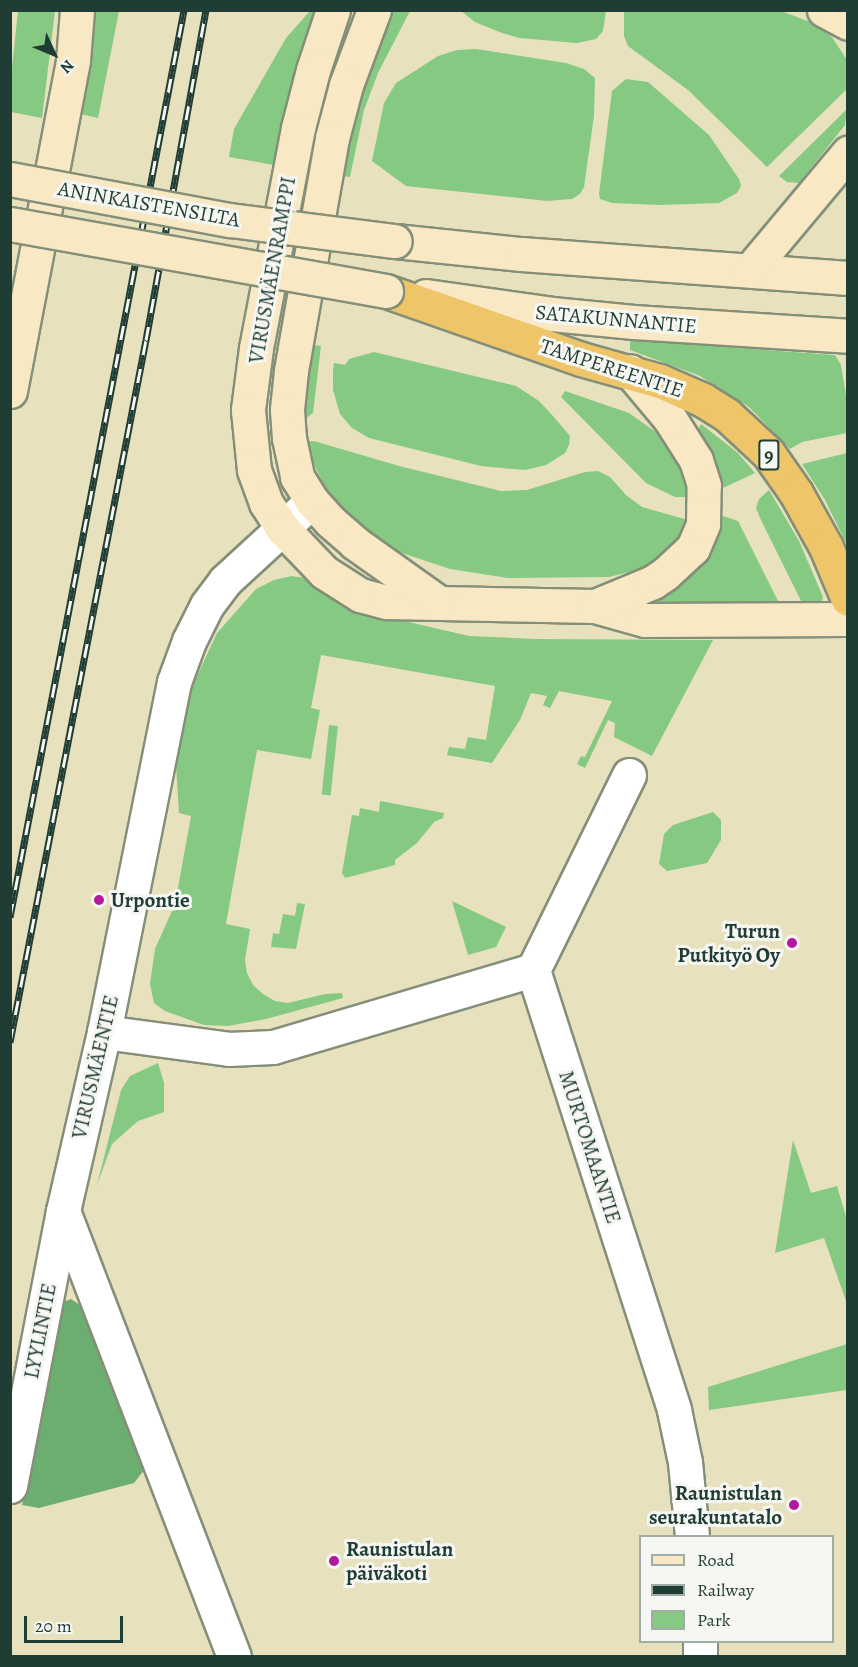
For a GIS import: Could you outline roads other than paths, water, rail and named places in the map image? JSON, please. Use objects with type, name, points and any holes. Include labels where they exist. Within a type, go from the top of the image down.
[{"type":"highway","name":"TAMPEREENTIE","points":[[386,291],[581,359],[630,371],[703,400],[747,431],[768,453],[796,493],[826,546],[848,599]]},
{"type":"main road","points":[[10,391],[73,60],[77,10]]},
{"type":"main road","name":"VIRUSMÄENRAMPPI","points":[[333,10],[313,70],[298,128],[256,348],[248,410],[254,470],[266,503],[282,528],[324,572],[360,595],[387,602],[595,606]]},
{"type":"main road","name":"VIRUSMÄENRAMPPI","points":[[374,10],[346,85],[332,138],[291,371],[287,410],[292,461],[297,477],[312,501],[355,543],[438,602]]},
{"type":"main road","points":[[824,10],[848,23]]},
{"type":"main road","points":[[750,270],[848,153]]},
{"type":"main road","name":"ANINKAISTENSILTA","points":[[10,179],[230,220],[395,241],[520,254],[750,270]]},
{"type":"main road","name":"ANINKAISTENSILTA","points":[[10,224],[386,291]]},
{"type":"main road","points":[[750,270],[848,278]]},
{"type":"main road","name":"SATAKUNNANTIE","points":[[386,291],[564,316],[848,336]]},
{"type":"main road","points":[[595,606],[653,582],[665,574],[693,548],[703,524],[704,485],[696,460],[670,419],[630,371]]},
{"type":"main road","points":[[595,606],[645,620],[848,619]]},
{"type":"street","name":"VIRUSMÄENTIE","points":[[63,1211],[104,1032],[174,682],[189,641],[207,605],[225,581],[312,501]]},
{"type":"street","points":[[104,1032],[229,1049],[273,1047],[533,970],[629,775]]},
{"type":"street","name":"MURTOMAANTIE","points":[[533,970],[674,1410],[685,1462],[693,1535]]},
{"type":"street","points":[[63,1211],[234,1656]]},
{"type":"street","name":"LYYLINTIE","points":[[10,1486],[63,1211]]},
{"type":"railway","points":[[10,917],[184,10]]},
{"type":"railway","points":[[10,1042],[146,340],[206,10]]},
{"type":"place","name":"Urpontie","points":[[99,900]]},
{"type":"place","name":"Turun Putkityö Oy","points":[[792,943]]},
{"type":"place","name":"Raunistulan seurakuntatalo","points":[[794,1505]]},
{"type":"place","name":"Raunistulan päiväkoti","points":[[334,1561]]}]
